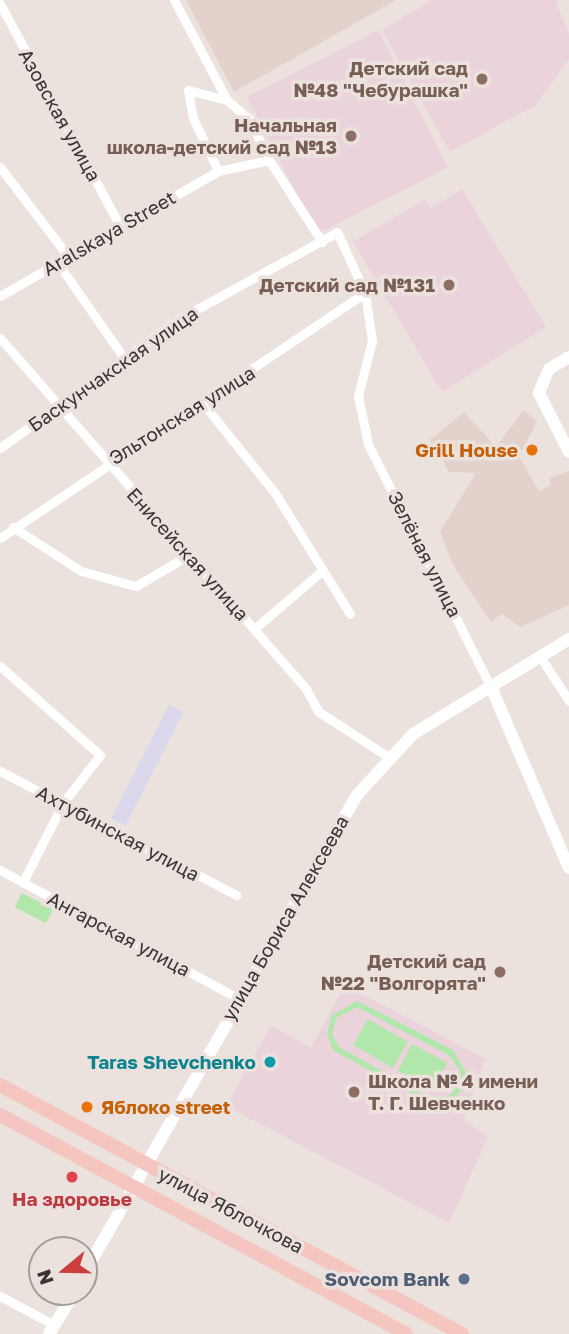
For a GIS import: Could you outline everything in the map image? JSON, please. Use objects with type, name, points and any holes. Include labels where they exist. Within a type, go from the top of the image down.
[{"type":"main road","points":[[569,357],[549,369],[539,393],[569,452]]},
{"type":"main road","name":"улица Бориса Алексеева","points":[[98,1249],[238,998],[357,795],[387,756],[442,714],[569,639]]},
{"type":"main road","name":"Зелёная улица","points":[[491,687],[569,868]]},
{"type":"main road","name":"улица Яблочкова","points":[[0,1085],[462,1334]]},
{"type":"main road","name":"улица Яблочкова","points":[[0,1115],[406,1334]]},
{"type":"main road","points":[[51,1330],[66,1306]]},
{"type":"street","points":[[0,4],[6,0]]},
{"type":"street","points":[[174,0],[227,100],[249,119],[269,160],[322,242]]},
{"type":"street","name":"Азовская улица","points":[[0,4],[120,226]]},
{"type":"street","points":[[227,100],[188,90],[193,118],[218,171],[269,160]]},
{"type":"street","points":[[0,167],[67,255]]},
{"type":"street","name":"Aralskaya Street","points":[[0,296],[67,255],[218,171]]},
{"type":"street","name":"Баскунчакская улица","points":[[0,447],[179,319],[337,232]]},
{"type":"street","name":"Зелёная улица","points":[[337,232],[365,293],[372,341],[358,396],[368,444],[491,687]]},
{"type":"street","points":[[57,262],[124,358]]},
{"type":"street","name":"Эльтонская улица","points":[[0,538],[107,463],[205,406],[365,293]]},
{"type":"street","name":"Енисейская улица","points":[[0,338],[254,629],[319,712],[387,756]]},
{"type":"street","points":[[205,406],[275,492],[350,614]]},
{"type":"street","points":[[13,527],[81,571],[136,586],[188,555]]},
{"type":"street","points":[[254,629],[322,571]]},
{"type":"street","points":[[541,657],[569,701]]},
{"type":"street","points":[[0,666],[100,755],[64,803],[23,882]]},
{"type":"street","name":"Ахтубинская улица","points":[[0,771],[236,895]]},
{"type":"street","name":"Ангарская улица","points":[[0,870],[238,998]]},
{"type":"street","points":[[0,1296],[51,1330]]},
{"type":"shaded area","points":[[186,0],[396,0],[234,92]]},
{"type":"shaded area","name":"Детский сад №48 \"Чебурашка\"","points":[[432,0],[555,0],[569,34],[569,59],[536,105],[450,152],[382,30]]},
{"type":"shaded area","name":"Начальная школа-детский сад №13","points":[[378,30],[448,167],[317,234],[247,97]]},
{"type":"shaded area","name":"Детский сад №131","points":[[462,189],[546,327],[442,392],[353,242],[425,199],[431,208]]},
{"type":"shaded area","points":[[524,410],[537,421],[519,457],[539,491],[551,485],[549,478],[569,471],[569,605],[520,627],[502,614],[491,622],[453,565],[440,532],[476,473],[449,472],[430,440],[464,412],[494,445],[481,466]]},
{"type":"shaded area","points":[[169,705],[183,712],[126,825],[111,818]]},
{"type":"shaded area","name":"Школа № 4 имени Т. Г. Шевченко","points":[[345,985],[486,1059],[464,1120],[488,1137],[449,1223],[226,1106],[271,1026],[311,1047]]},
{"type":"green space","points":[[22,893],[53,909],[46,923],[15,907]]},
{"type":"green space","points":[[357,1001],[453,1050],[466,1073],[463,1089],[451,1101],[426,1102],[333,1050],[327,1035],[331,1016]],"holes":[[[357,1007],[450,1056],[461,1073],[458,1086],[448,1096],[428,1097],[339,1047],[332,1034],[336,1018]]]},
{"type":"green space","points":[[368,1019],[408,1042],[393,1068],[353,1045]]},
{"type":"green space","points":[[412,1044],[447,1063],[433,1089],[398,1070]]},
{"type":"place","name":"Детский сад №48 \"Чебурашка\"","points":[[482,79]]},
{"type":"place","name":"Начальная школа-детский сад №13","points":[[351,136]]},
{"type":"place","name":"Детский сад №131","points":[[449,285]]},
{"type":"place","name":"Grill House","points":[[532,450]]},
{"type":"place","name":"Детский сад №22 \"Волгорята\"","points":[[500,972]]},
{"type":"place","name":"Taras Shevchenko","points":[[270,1062]]},
{"type":"place","name":"Школа № 4 имени Т. Г. Шевченко","points":[[354,1092]]},
{"type":"place","name":"Яблоко street","points":[[87,1107]]},
{"type":"place","name":"На здоровье","points":[[72,1177]]},
{"type":"place","name":"Sovcom Bank","points":[[464,1279]]}]
